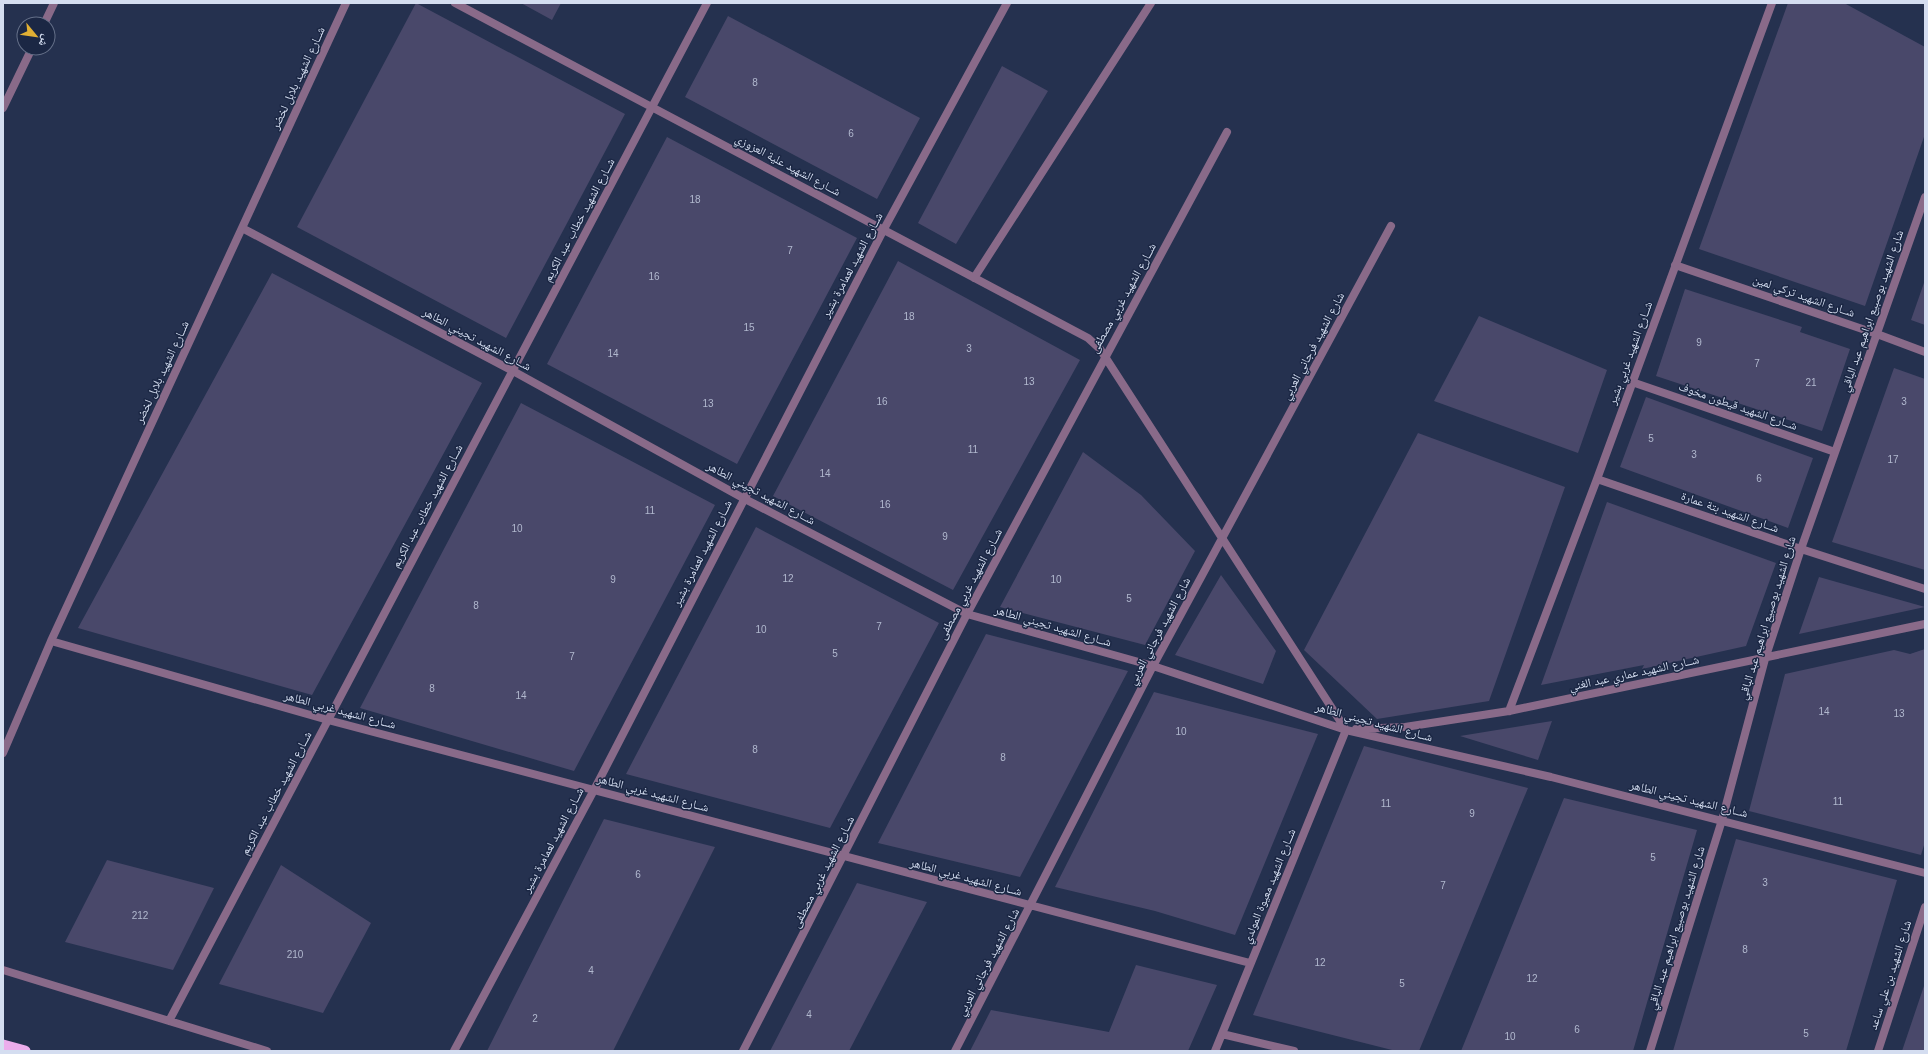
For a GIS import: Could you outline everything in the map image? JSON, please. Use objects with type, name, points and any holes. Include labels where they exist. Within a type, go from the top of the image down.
[{"type":"highway","points":[[3,1045],[25,1051]]},
{"type":"street","points":[[48,16],[54,3]]},
{"type":"street","name":"شــارع الشهيد بلابل لخضر","points":[[3,753],[51,641],[346,3]]},
{"type":"street","name":"شــارع الشهيد علية العزوزي","points":[[455,3],[1088,338],[1100,349],[1346,730]]},
{"type":"street","name":"شــارع الشهيد خطاب عبد الكريم","points":[[169,1021],[707,3]]},
{"type":"street","name":"شــارع الشهيد لعمامرة بشير","points":[[454,1051],[594,790],[743,498],[884,229],[1007,3]]},
{"type":"street","points":[[974,278],[1151,3]]},
{"type":"street","name":"شــارع الشهيد غربي بشير","points":[[1509,711],[1597,479],[1772,3]]},
{"type":"street","points":[[3,108],[28,56]]},
{"type":"street","name":"شــارع الشهيد غربي مصطفى","points":[[743,1051],[844,857],[967,614],[1104,357],[1227,132]]},
{"type":"street","name":"شارع الشهيد بوصبيع ابراهيم عبد الباقي","points":[[1650,1051],[1722,820],[1765,658],[1801,549],[1925,197]]},
{"type":"street","name":"شارع الشهيد فرجاني العربي","points":[[954,1051],[1031,906],[1153,666],[1391,226]]},
{"type":"street","name":"شــارع الشهيد تجيني الطاهر","points":[[242,228],[513,371],[743,498],[967,614],[1153,666],[1346,730],[1551,777],[1925,873]]},
{"type":"street","name":"شــارع الشهيد تركي لمين","points":[[1675,265],[1877,334],[1925,352]]},
{"type":"street","name":"شــارع الشهيد قيطون مخوف","points":[[1632,382],[1835,452]]},
{"type":"street","name":"شــارع الشهيد بتة عمارة","points":[[1597,479],[1801,549],[1925,589]]},
{"type":"street","name":"شــارع الشهيد عماري عبد الغني","points":[[1346,730],[1405,727],[1509,711],[1925,624]]},
{"type":"street","name":"شــارع الشهيد غربي الطاهر","points":[[51,641],[328,720],[1250,963]]},
{"type":"street","name":"شــارع الشهيد معيوة المولدي","points":[[1215,1051],[1346,730]]},
{"type":"street","name":"شارع الشهيد بن علي ساعد","points":[[1878,1051],[1925,907]]},
{"type":"street","points":[[3,970],[267,1051]]},
{"type":"street","points":[[1222,1034],[1294,1051]]},
{"type":"building","points":[[416,3],[625,114],[506,338],[297,227]]},
{"type":"building","points":[[521,3],[561,3],[552,20]]},
{"type":"building","points":[[1788,3],[1844,3],[1925,47],[1925,134],[1865,306],[1699,249]]},
{"type":"building","points":[[728,16],[920,118],[877,199],[685,97]]},
{"type":"building","points":[[1002,66],[1048,91],[956,244],[918,223]]},
{"type":"building","points":[[667,137],[857,238],[737,464],[547,364]]},
{"type":"building","points":[[898,261],[1080,360],[953,590],[773,496]]},
{"type":"building","points":[[272,273],[482,383],[312,695],[78,628]]},
{"type":"building","points":[[1925,280],[1925,325],[1911,320]]},
{"type":"building","points":[[1685,289],[1802,327],[1800,332],[1850,349],[1822,431],[1656,376]]},
{"type":"building","points":[[1479,316],[1607,370],[1578,453],[1434,401]]},
{"type":"building","points":[[1894,368],[1925,379],[1925,570],[1832,542]]},
{"type":"building","points":[[1646,397],[1813,458],[1788,528],[1620,467]]},
{"type":"building","points":[[521,403],[715,505],[574,771],[360,708]]},
{"type":"building","points":[[1418,433],[1565,487],[1489,701],[1377,719],[1304,650]]},
{"type":"building","points":[[1083,452],[1141,495],[1195,551],[1145,645],[1000,607]]},
{"type":"building","points":[[1607,502],[1776,563],[1746,646],[1642,669],[1644,665],[1541,685]]},
{"type":"building","points":[[756,527],[939,623],[830,828],[626,774]]},
{"type":"building","points":[[1221,575],[1276,651],[1263,684],[1175,655]]},
{"type":"building","points":[[1819,577],[1925,607],[1799,634]]},
{"type":"building","points":[[986,634],[1128,671],[1020,877],[878,843]]},
{"type":"building","points":[[1925,649],[1925,842],[1921,855],[1749,811],[1785,674],[1894,650],[1910,654]]},
{"type":"building","points":[[1154,692],[1318,734],[1235,935],[1155,911],[1055,887]]},
{"type":"building","points":[[1552,721],[1538,760],[1460,736]]},
{"type":"building","points":[[1364,746],[1528,788],[1419,1051],[1396,1051],[1253,1015]]},
{"type":"building","points":[[1564,798],[1697,830],[1633,1051],[1461,1051]]},
{"type":"building","points":[[604,819],[715,847],[613,1051],[487,1051]]},
{"type":"building","points":[[1736,839],[1897,880],[1846,1051],[1673,1051]]},
{"type":"building","points":[[107,860],[214,888],[173,970],[65,942]]},
{"type":"building","points":[[281,865],[371,923],[323,1013],[219,984]]},
{"type":"building","points":[[857,883],[927,902],[849,1051],[770,1051]]},
{"type":"building","points":[[1136,965],[1217,985],[1188,1051],[970,1051],[991,1010],[1109,1032]]},
{"type":"building","points":[[1925,983],[1925,1051],[1902,1051]]}]
